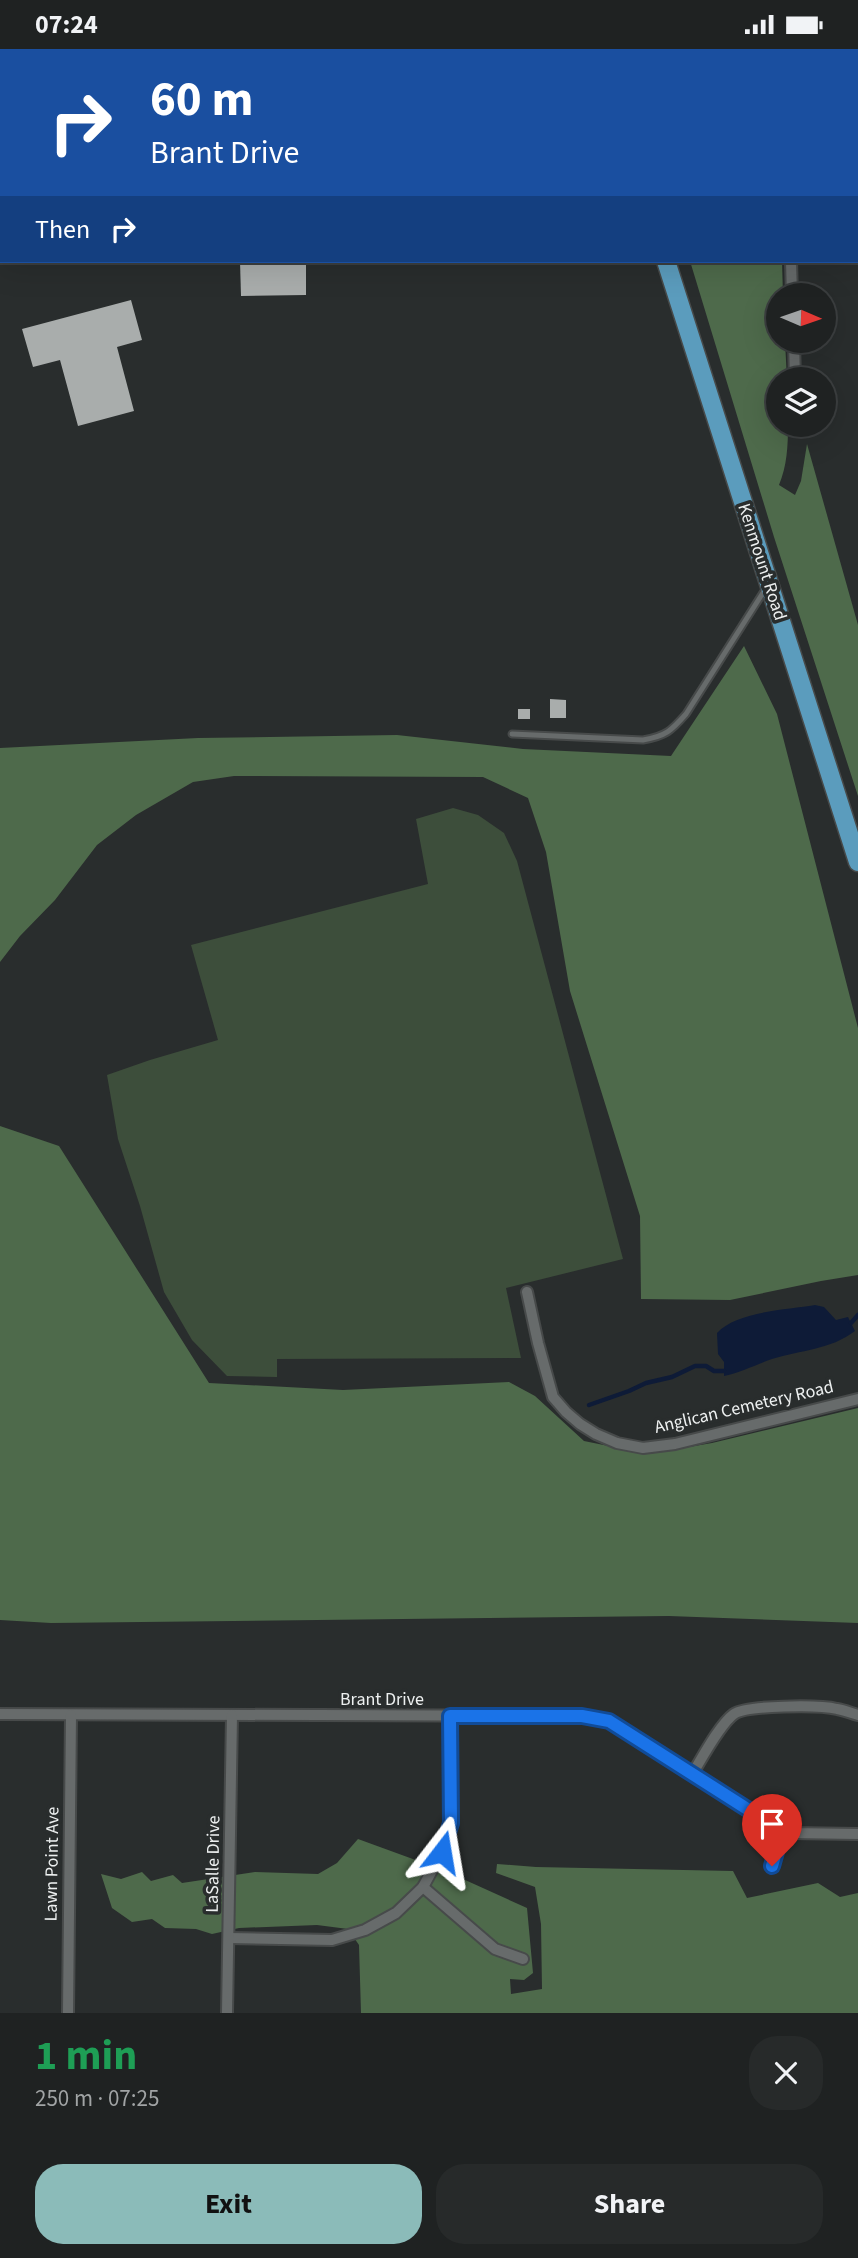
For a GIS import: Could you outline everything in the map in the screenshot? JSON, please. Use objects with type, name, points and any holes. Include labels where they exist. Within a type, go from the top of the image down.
[{"type":"main road","name":"Kenmount Road","points":[[667,263],[858,862]]},
{"type":"street","points":[[791,263],[792,283]]},
{"type":"street","name":"Anglican Cemetery Road","points":[[527,1292],[553,1397],[580,1424],[617,1443],[643,1448],[675,1444],[858,1399]]},
{"type":"street","points":[[693,1773],[713,1740],[734,1714],[763,1708],[803,1707],[836,1708],[858,1715]]},
{"type":"street","name":"Brant Drive","points":[[0,1714],[582,1716],[609,1721],[782,1831],[858,1834]]},
{"type":"street","name":"Lawn Point Ave","points":[[68,2013],[71,1715]]},
{"type":"street","name":"LaSalle Drive","points":[[227,2013],[232,1716]]},
{"type":"street","points":[[229,1938],[332,1940],[365,1930],[396,1913],[423,1887],[442,1852],[451,1823],[450,1716]]},
{"type":"street","points":[[772,1866],[782,1831]]},
{"type":"street","points":[[423,1887],[495,1949],[523,1959]]},
{"type":"lane","points":[[512,734],[643,740],[661,737],[672,730],[686,714],[769,585]]},
{"type":"green space","points":[[691,263],[782,263],[783,283],[766,283],[766,353],[786,353],[786,367],[766,367],[766,437],[788,437],[779,485],[795,495],[801,481],[807,444],[858,625],[858,796],[774,537]]},
{"type":"green space","points":[[744,646],[777,714],[858,1028],[858,1275],[730,1300],[641,1299],[640,1216],[570,991],[546,852],[528,798],[483,777],[234,776],[193,782],[136,815],[97,845],[55,900],[20,936],[0,962],[0,748],[198,738],[397,735],[523,749],[671,756]]},
{"type":"green space","points":[[453,808],[478,815],[504,833],[517,861],[623,1259],[506,1288],[521,1358],[277,1359],[277,1377],[227,1376],[192,1340],[164,1292],[118,1139],[107,1075],[218,1040],[191,945],[428,884],[416,819]]},
{"type":"green space","points":[[0,1126],[59,1146],[209,1383],[343,1390],[509,1382],[535,1396],[584,1441],[648,1454],[712,1443],[858,1408],[858,1623],[669,1616],[51,1623],[0,1620]]},
{"type":"green space","points":[[358,1839],[443,1870],[527,1908],[533,1973],[524,1980],[510,1979],[511,1994],[542,1989],[541,1924],[535,1887],[496,1873],[497,1864],[733,1871],[747,1898],[818,1883],[840,1897],[858,1893],[858,2013],[361,2013],[359,1945],[348,1929],[317,1925],[239,1928],[212,1934],[196,1929],[165,1928],[152,1919],[132,1922],[112,1908],[101,1874],[121,1879],[142,1872],[151,1881],[173,1875],[182,1883],[255,1872],[318,1874],[337,1863]]},
{"type":"water","points":[[815,1305],[824,1307],[836,1320],[848,1317],[855,1331],[825,1346],[772,1359],[724,1376],[724,1362],[718,1354],[717,1333],[749,1316]]},
{"type":"building","points":[[240,263],[306,263],[306,295],[241,296]]},
{"type":"building","points":[[131,300],[142,340],[117,347],[134,411],[78,426],[60,360],[33,367],[22,329]]},
{"type":"building","points":[[550,699],[566,700],[566,718],[550,718]]},
{"type":"building","points":[[518,709],[530,709],[530,719],[518,719]]},
{"type":"waterway","points":[[851,1323],[858,1315]]},
{"type":"waterway","points":[[589,1405],[646,1383],[672,1377],[695,1366],[724,1371]]},
{"type":"route","points":[[442,1852],[451,1823],[450,1716],[582,1716],[609,1721],[782,1831],[772,1866]]}]
